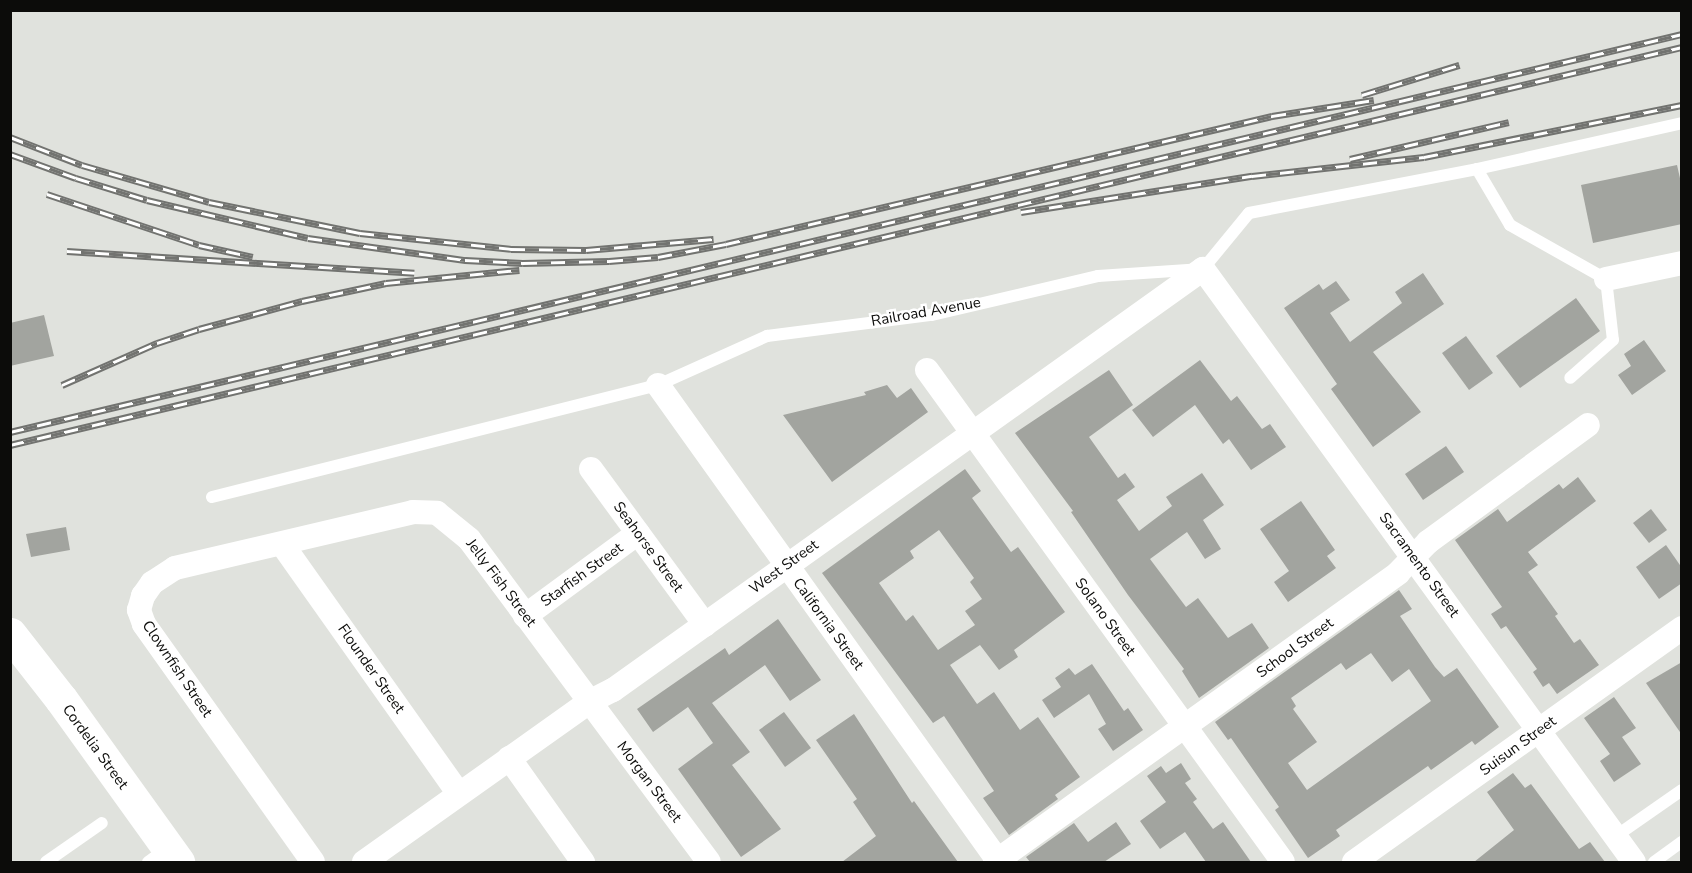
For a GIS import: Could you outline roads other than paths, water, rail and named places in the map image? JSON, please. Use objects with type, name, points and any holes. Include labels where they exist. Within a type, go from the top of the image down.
[{"type":"main road","name":"Cordelia Street","points":[[10,634],[164,858]]},
{"type":"street","points":[[1606,279],[1682,263]]},
{"type":"street","name":"West Street","points":[[363,862],[589,702],[613,690],[1203,269]]},
{"type":"street","name":"Sacramento Street","points":[[1203,269],[1634,862]]},
{"type":"street","name":"Solano Street","points":[[927,370],[1283,862]]},
{"type":"street","name":"California Street","points":[[658,385],[997,862]]},
{"type":"street","name":"School Street","points":[[997,862],[1398,573],[1428,542],[1588,425]]},
{"type":"street","name":"Seahorse Street","points":[[591,469],[705,625]]},
{"type":"street","name":"Jelly Fish Street","points":[[282,544],[413,512],[436,513],[469,539],[589,702]]},
{"type":"street","name":"Starfish Street","points":[[525,616],[638,533]]},
{"type":"street","name":"Flounder Street","points":[[282,544],[459,794]]},
{"type":"street","name":"Clownfish Street","points":[[282,544],[175,568],[152,583],[142,596],[139,610],[144,624],[162,651],[313,862]]},
{"type":"street","name":"Suisun Street","points":[[1354,862],[1682,628]]},
{"type":"street","name":"Morgan Street","points":[[589,702],[709,862]]},
{"type":"street","points":[[508,758],[583,862]]},
{"type":"lane","points":[[1203,269],[1249,213],[1477,169],[1682,123]]},
{"type":"lane","points":[[1477,169],[1510,225],[1606,279],[1612,340],[1570,378]]},
{"type":"lane","name":"Railroad Avenue","points":[[212,497],[658,385],[767,336],[932,315],[1098,276],[1203,269]]},
{"type":"lane","points":[[1616,836],[1682,789]]},
{"type":"lane","points":[[46,862],[102,823]]},
{"type":"lane","points":[[1654,862],[1682,842]]},
{"type":"railway","points":[[10,432],[1682,34]]},
{"type":"railway","points":[[10,445],[1682,47]]},
{"type":"railway","points":[[1362,95],[1459,65]]},
{"type":"railway","points":[[10,154],[147,200],[308,238],[465,260],[523,263],[609,261],[658,257],[726,244],[1272,116],[1374,100]]},
{"type":"railway","points":[[1021,212],[1252,176],[1424,157],[1682,105]]},
{"type":"railway","points":[[1350,159],[1509,122]]},
{"type":"railway","points":[[10,137],[82,165],[209,202],[360,233],[511,249],[586,250],[714,239]]},
{"type":"railway","points":[[47,194],[199,245],[253,257]]},
{"type":"railway","points":[[67,251],[414,273]]},
{"type":"railway","points":[[62,385],[157,343],[302,301],[386,283],[519,270]]}]
